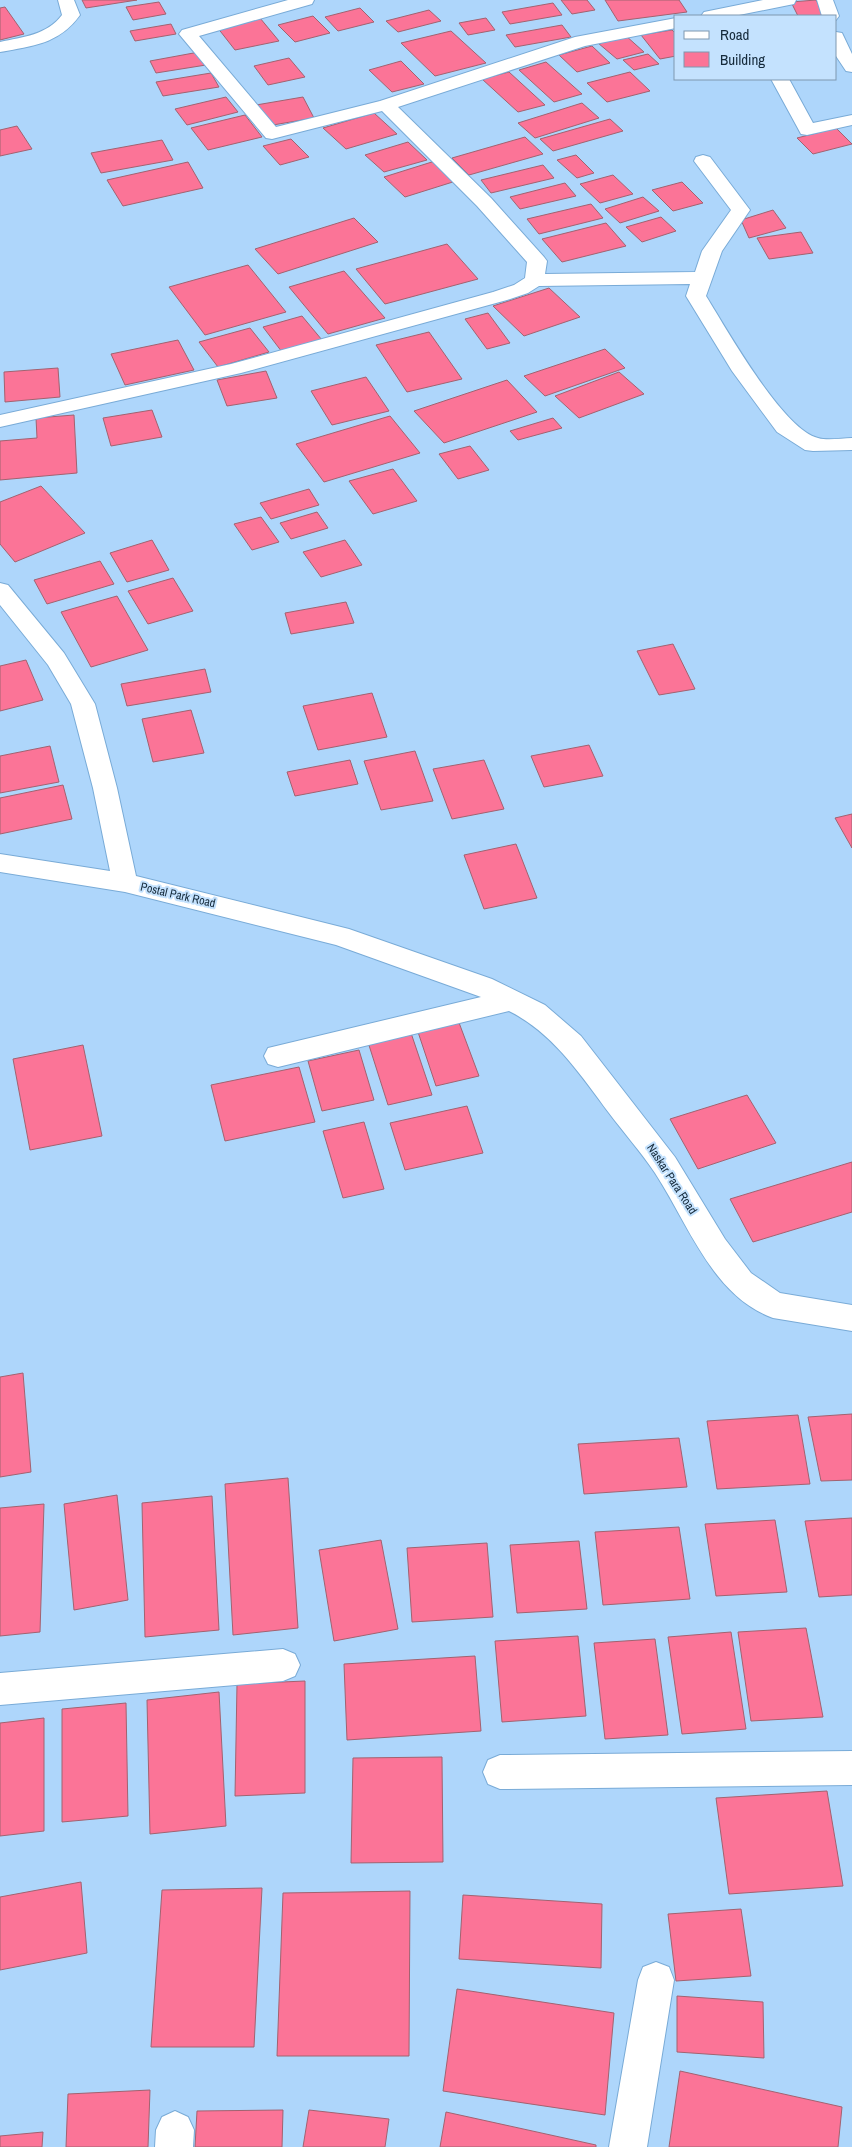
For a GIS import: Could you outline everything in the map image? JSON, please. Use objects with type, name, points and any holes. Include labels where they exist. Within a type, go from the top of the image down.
[{"type":"street","points":[[0,47],[47,37],[64,27],[71,15],[66,0]]},
{"type":"street","points":[[306,0],[188,34],[272,134],[386,105],[581,41],[674,23]]},
{"type":"street","points":[[722,15],[759,12],[788,0]]},
{"type":"street","points":[[825,0],[830,15]]},
{"type":"street","points":[[837,42],[852,67]]},
{"type":"street","points":[[781,80],[807,130],[852,120]]},
{"type":"street","points":[[386,105],[484,202],[537,261],[534,280]]},
{"type":"street","points":[[703,161],[741,210],[712,251],[696,296],[742,371],[784,427],[813,445],[852,444]]},
{"type":"street","points":[[0,421],[234,369],[500,296],[521,289],[534,280],[702,278]]},
{"type":"street","name":"Postal Park Road","points":[[0,590],[56,659],[70,679],[83,704],[105,788],[124,883],[340,936],[483,986],[511,1000]]},
{"type":"street","points":[[0,863],[124,883]]},
{"type":"street","points":[[278,1056],[511,1000]]},
{"type":"street","name":"Naskar Para Road","points":[[511,1000],[535,1012],[570,1043],[665,1165],[715,1248],[741,1282],[773,1305],[852,1318]]},
{"type":"street","points":[[0,1689],[283,1665]]},
{"type":"street","points":[[500,1772],[852,1768]]},
{"type":"street","points":[[628,2147],[656,1980]]},
{"type":"building","points":[[82,0],[137,0],[86,8]]},
{"type":"building","points":[[561,0],[587,0],[595,10],[572,14]]},
{"type":"building","points":[[605,0],[679,0],[687,12],[618,21]]},
{"type":"building","points":[[816,0],[824,15],[798,15],[791,2]]},
{"type":"building","points":[[159,2],[166,14],[133,20],[126,7]]},
{"type":"building","points":[[553,3],[562,15],[510,24],[502,12]]},
{"type":"building","points":[[5,7],[24,34],[0,40],[0,8]]},
{"type":"building","points":[[360,8],[374,22],[338,31],[325,17]]},
{"type":"building","points":[[429,10],[441,21],[398,32],[386,21]]},
{"type":"building","points":[[313,16],[330,33],[295,42],[278,25]]},
{"type":"building","points":[[260,18],[279,41],[235,50],[217,27]]},
{"type":"building","points":[[486,18],[495,30],[468,35],[459,23]]},
{"type":"building","points":[[171,24],[176,34],[135,41],[130,31]]},
{"type":"building","points":[[562,25],[571,37],[515,47],[506,35]]},
{"type":"building","points":[[672,30],[674,32],[674,56],[660,59],[641,35]]},
{"type":"building","points":[[451,31],[486,63],[435,76],[401,43]]},
{"type":"building","points":[[625,35],[644,52],[617,59],[598,43]]},
{"type":"building","points":[[592,46],[610,63],[577,72],[559,55]]},
{"type":"building","points":[[199,52],[206,65],[156,73],[150,61]]},
{"type":"building","points":[[648,54],[659,64],[634,70],[623,60]]},
{"type":"building","points":[[289,58],[305,77],[268,85],[254,66]]},
{"type":"building","points":[[401,61],[424,84],[392,92],[369,70]]},
{"type":"building","points":[[546,62],[582,94],[554,102],[519,70]]},
{"type":"building","points":[[509,72],[545,105],[518,112],[482,79]]},
{"type":"building","points":[[630,72],[650,91],[607,102],[587,83]]},
{"type":"building","points":[[211,73],[219,87],[163,96],[156,82]]},
{"type":"building","points":[[226,97],[238,112],[187,125],[175,109]]},
{"type":"building","points":[[303,97],[314,118],[267,126],[256,105]]},
{"type":"building","points":[[582,103],[599,118],[535,138],[518,123]]},
{"type":"building","points":[[374,113],[397,134],[346,149],[323,128]]},
{"type":"building","points":[[245,115],[262,137],[208,150],[191,128]]},
{"type":"building","points":[[610,119],[623,131],[553,151],[540,139]]},
{"type":"building","points":[[17,126],[32,149],[0,156],[0,130]]},
{"type":"building","points":[[836,128],[852,144],[813,154],[797,138]]},
{"type":"building","points":[[525,137],[543,154],[469,175],[452,158]]},
{"type":"building","points":[[291,139],[309,157],[280,165],[263,146]]},
{"type":"building","points":[[162,140],[173,160],[101,173],[91,153]]},
{"type":"building","points":[[408,142],[427,160],[384,172],[365,155]]},
{"type":"building","points":[[576,155],[594,173],[577,178],[557,160]]},
{"type":"building","points":[[435,161],[456,181],[405,197],[384,177]]},
{"type":"building","points":[[188,162],[203,188],[123,206],[107,180]]},
{"type":"building","points":[[543,165],[554,178],[491,193],[481,180]]},
{"type":"building","points":[[613,175],[633,194],[600,203],[580,184]]},
{"type":"building","points":[[682,182],[703,203],[673,211],[652,190]]},
{"type":"building","points":[[565,183],[576,196],[520,209],[510,197]]},
{"type":"building","points":[[643,197],[659,211],[620,223],[605,209]]},
{"type":"building","points":[[591,204],[603,218],[539,234],[527,219]]},
{"type":"building","points":[[773,210],[786,228],[749,238],[741,220]]},
{"type":"building","points":[[661,217],[676,231],[642,242],[626,227]]},
{"type":"building","points":[[354,218],[378,242],[278,274],[255,249]]},
{"type":"building","points":[[606,223],[626,246],[562,262],[542,239]]},
{"type":"building","points":[[801,232],[813,253],[769,259],[757,238]]},
{"type":"building","points":[[447,244],[478,279],[385,304],[356,269]]},
{"type":"building","points":[[248,265],[286,312],[205,335],[169,287]]},
{"type":"building","points":[[344,271],[385,318],[328,334],[289,287]]},
{"type":"building","points":[[549,288],[580,317],[524,336],[493,306]]},
{"type":"building","points":[[488,313],[510,343],[487,349],[465,319]]},
{"type":"building","points":[[302,316],[322,340],[282,352],[263,327]]},
{"type":"building","points":[[250,328],[269,352],[218,367],[199,342]]},
{"type":"building","points":[[429,332],[462,379],[407,392],[376,345]]},
{"type":"building","points":[[178,340],[194,370],[125,385],[111,354]]},
{"type":"building","points":[[605,349],[625,368],[545,396],[524,376]]},
{"type":"building","points":[[58,368],[60,397],[5,402],[4,372]]},
{"type":"building","points":[[266,371],[277,398],[227,406],[217,380]]},
{"type":"building","points":[[619,372],[644,394],[579,418],[555,396]]},
{"type":"building","points":[[366,377],[389,411],[332,425],[311,391]]},
{"type":"building","points":[[507,380],[537,412],[444,443],[414,411]]},
{"type":"building","points":[[152,410],[162,437],[111,446],[103,418]]},
{"type":"building","points":[[74,415],[77,473],[0,480],[0,441],[37,438],[36,418]]},
{"type":"building","points":[[390,416],[420,453],[324,482],[296,444]]},
{"type":"building","points":[[553,418],[562,428],[518,440],[510,431]]},
{"type":"building","points":[[470,446],[489,470],[458,479],[439,454]]},
{"type":"building","points":[[393,469],[417,501],[373,514],[349,481]]},
{"type":"building","points":[[41,486],[85,533],[15,562],[0,544],[0,502]]},
{"type":"building","points":[[309,489],[319,505],[271,519],[260,503]]},
{"type":"building","points":[[317,512],[328,528],[291,539],[280,523]]},
{"type":"building","points":[[261,517],[279,542],[252,550],[234,524]]},
{"type":"building","points":[[152,540],[169,570],[127,582],[110,553]]},
{"type":"building","points":[[345,540],[362,565],[321,577],[303,552]]},
{"type":"building","points":[[100,561],[114,584],[47,604],[34,580]]},
{"type":"building","points":[[173,578],[193,611],[148,624],[128,591]]},
{"type":"building","points":[[117,596],[148,650],[91,667],[61,612]]},
{"type":"building","points":[[346,602],[354,623],[291,634],[285,613]]},
{"type":"building","points":[[673,644],[695,689],[659,695],[637,651]]},
{"type":"building","points":[[26,660],[43,700],[0,711],[0,666]]},
{"type":"building","points":[[205,669],[211,692],[127,706],[121,684]]},
{"type":"building","points":[[372,693],[387,737],[318,750],[303,706]]},
{"type":"building","points":[[191,710],[204,753],[153,762],[142,719]]},
{"type":"building","points":[[589,745],[603,776],[544,787],[531,756]]},
{"type":"building","points":[[50,746],[59,782],[0,793],[0,756]]},
{"type":"building","points":[[415,751],[433,801],[381,810],[364,761]]},
{"type":"building","points":[[350,760],[358,784],[295,796],[287,772]]},
{"type":"building","points":[[484,760],[504,809],[452,819],[433,769]]},
{"type":"building","points":[[63,785],[72,819],[0,834],[0,798]]},
{"type":"building","points":[[852,814],[852,848],[835,818]]},
{"type":"building","points":[[516,844],[537,898],[484,909],[464,855]]},
{"type":"building","points":[[458,1020],[479,1076],[436,1086],[417,1029]]},
{"type":"building","points":[[410,1030],[432,1095],[388,1105],[367,1039]]},
{"type":"building","points":[[83,1045],[102,1136],[30,1150],[13,1059]]},
{"type":"building","points":[[359,1050],[374,1100],[322,1111],[308,1061]]},
{"type":"building","points":[[299,1067],[315,1122],[225,1141],[211,1085]]},
{"type":"building","points":[[747,1095],[776,1143],[698,1169],[670,1119]]},
{"type":"building","points":[[467,1106],[483,1153],[405,1170],[390,1123]]},
{"type":"building","points":[[364,1122],[384,1189],[343,1198],[323,1131]]},
{"type":"building","points":[[852,1162],[852,1212],[753,1242],[730,1199]]},
{"type":"building","points":[[23,1373],[31,1472],[0,1477],[0,1377]]},
{"type":"building","points":[[852,1414],[852,1480],[821,1481],[808,1417]]},
{"type":"building","points":[[798,1415],[810,1484],[717,1489],[707,1421]]},
{"type":"building","points":[[679,1438],[687,1487],[584,1494],[578,1444]]},
{"type":"building","points":[[288,1478],[298,1628],[233,1635],[225,1484]]},
{"type":"building","points":[[117,1495],[128,1600],[74,1610],[64,1504]]},
{"type":"building","points":[[212,1496],[219,1630],[145,1637],[142,1503]]},
{"type":"building","points":[[44,1504],[40,1632],[0,1636],[0,1508]]},
{"type":"building","points":[[852,1518],[852,1595],[819,1597],[805,1521]]},
{"type":"building","points":[[775,1520],[787,1592],[716,1596],[705,1524]]},
{"type":"building","points":[[679,1527],[690,1599],[603,1605],[595,1532]]},
{"type":"building","points":[[381,1540],[398,1629],[334,1641],[319,1550]]},
{"type":"building","points":[[579,1541],[587,1609],[517,1613],[510,1545]]},
{"type":"building","points":[[487,1543],[493,1617],[412,1622],[407,1548]]},
{"type":"building","points":[[806,1628],[823,1717],[751,1721],[738,1632]]},
{"type":"building","points":[[731,1632],[746,1729],[682,1734],[668,1637]]},
{"type":"building","points":[[578,1636],[586,1716],[502,1722],[495,1641]]},
{"type":"building","points":[[655,1639],[668,1735],[605,1739],[594,1643]]},
{"type":"building","points":[[475,1656],[481,1731],[347,1740],[344,1664]]},
{"type":"building","points":[[305,1681],[305,1793],[235,1796],[237,1684]]},
{"type":"building","points":[[219,1692],[226,1826],[150,1834],[147,1700]]},
{"type":"building","points":[[126,1703],[128,1816],[62,1822],[62,1709]]},
{"type":"building","points":[[44,1718],[44,1831],[0,1836],[0,1723]]},
{"type":"building","points":[[442,1757],[443,1862],[351,1863],[353,1758]]},
{"type":"building","points":[[827,1791],[843,1886],[729,1894],[716,1798]]},
{"type":"building","points":[[81,1882],[87,1953],[0,1970],[0,1897]]},
{"type":"building","points":[[262,1888],[254,2047],[151,2047],[162,1890]]},
{"type":"building","points":[[410,1891],[409,2056],[277,2056],[283,1893]]},
{"type":"building","points":[[463,1895],[602,1904],[601,1968],[459,1959]]},
{"type":"building","points":[[741,1909],[751,1976],[676,1981],[668,1914]]},
{"type":"building","points":[[457,1989],[614,2013],[605,2115],[443,2091]]},
{"type":"building","points":[[677,1996],[763,2002],[764,2058],[677,2052]]},
{"type":"building","points":[[680,2071],[842,2107],[838,2147],[669,2147]]},
{"type":"building","points":[[150,2090],[148,2147],[66,2147],[68,2094]]},
{"type":"building","points":[[283,2110],[282,2147],[195,2147],[197,2111]]},
{"type":"building","points":[[309,2110],[389,2119],[385,2147],[303,2147]]},
{"type":"building","points":[[446,2112],[596,2145],[596,2147],[440,2147]]},
{"type":"building","points":[[43,2132],[42,2147],[0,2147],[0,2136]]}]
